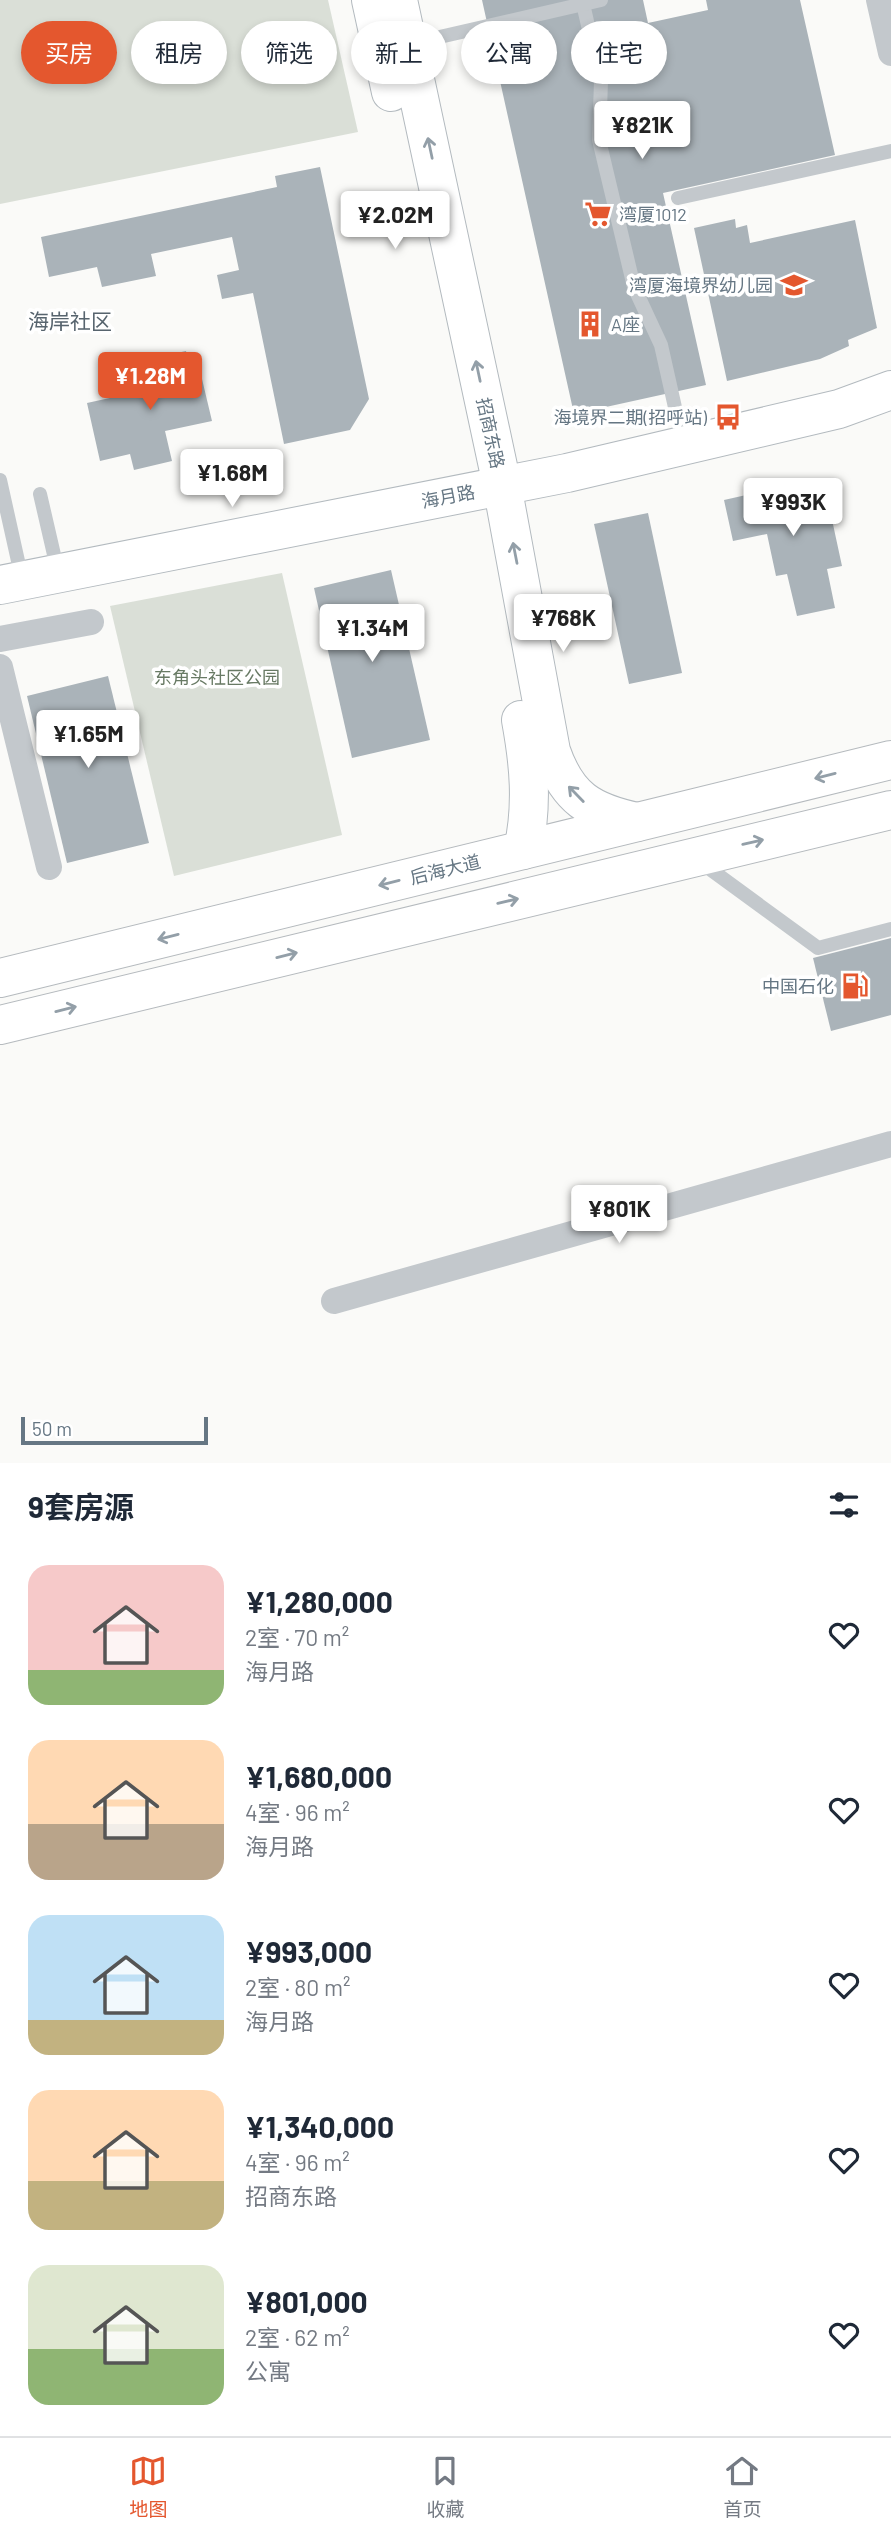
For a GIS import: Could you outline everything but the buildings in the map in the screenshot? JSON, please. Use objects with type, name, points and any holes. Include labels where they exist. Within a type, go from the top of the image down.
[{"type":"street","name":"招商东路","points":[[371,0],[551,751],[557,769],[571,792],[587,805],[608,816],[637,822]]},
{"type":"street","name":"招商东路","points":[[398,0],[403,21]]},
{"type":"street","points":[[878,0],[891,53]]},
{"type":"street","name":"招商东路","points":[[415,84],[489,488],[528,757],[530,800],[523,850]]},
{"type":"street","name":"海月路","points":[[27,580],[489,488],[839,409],[891,390]]},
{"type":"street","points":[[0,639],[91,622]]},
{"type":"street","points":[[0,667],[49,867]]},
{"type":"street","name":"后海大道","points":[[0,978],[891,760]]},
{"type":"street","points":[[0,1025],[891,810]]},
{"type":"street","points":[[334,1301],[891,1144]]},
{"type":"lane","points":[[447,35],[601,0]]},
{"type":"lane","points":[[583,4],[601,81],[599,141],[634,287],[661,345],[684,445]]},
{"type":"lane","points":[[678,198],[891,151]]},
{"type":"lane","points":[[0,480],[5,525],[27,580]]},
{"type":"lane","points":[[27,580],[40,495]]},
{"type":"lane","points":[[692,856],[818,948],[891,929]]},
{"type":"green space","points":[[0,0],[328,0],[333,21],[241,21],[241,84],[337,84],[337,40],[358,132],[0,204]]},
{"type":"green space","name":"东角头社区公园","points":[[282,573],[342,835],[174,876],[110,606]]},
{"type":"place","name":"湾厦1012","points":[[598,214]]},
{"type":"place","name":"湾厦海境界幼儿园","points":[[794,285]]},
{"type":"place","name":"A座","points":[[590,324]]},
{"type":"place","name":"海境界二期(招呼站)","points":[[728,417]]},
{"type":"place","name":"中国石化","points":[[855,986]]},
{"type":"district","name":"海岸社区","points":[[70,320]]}]
